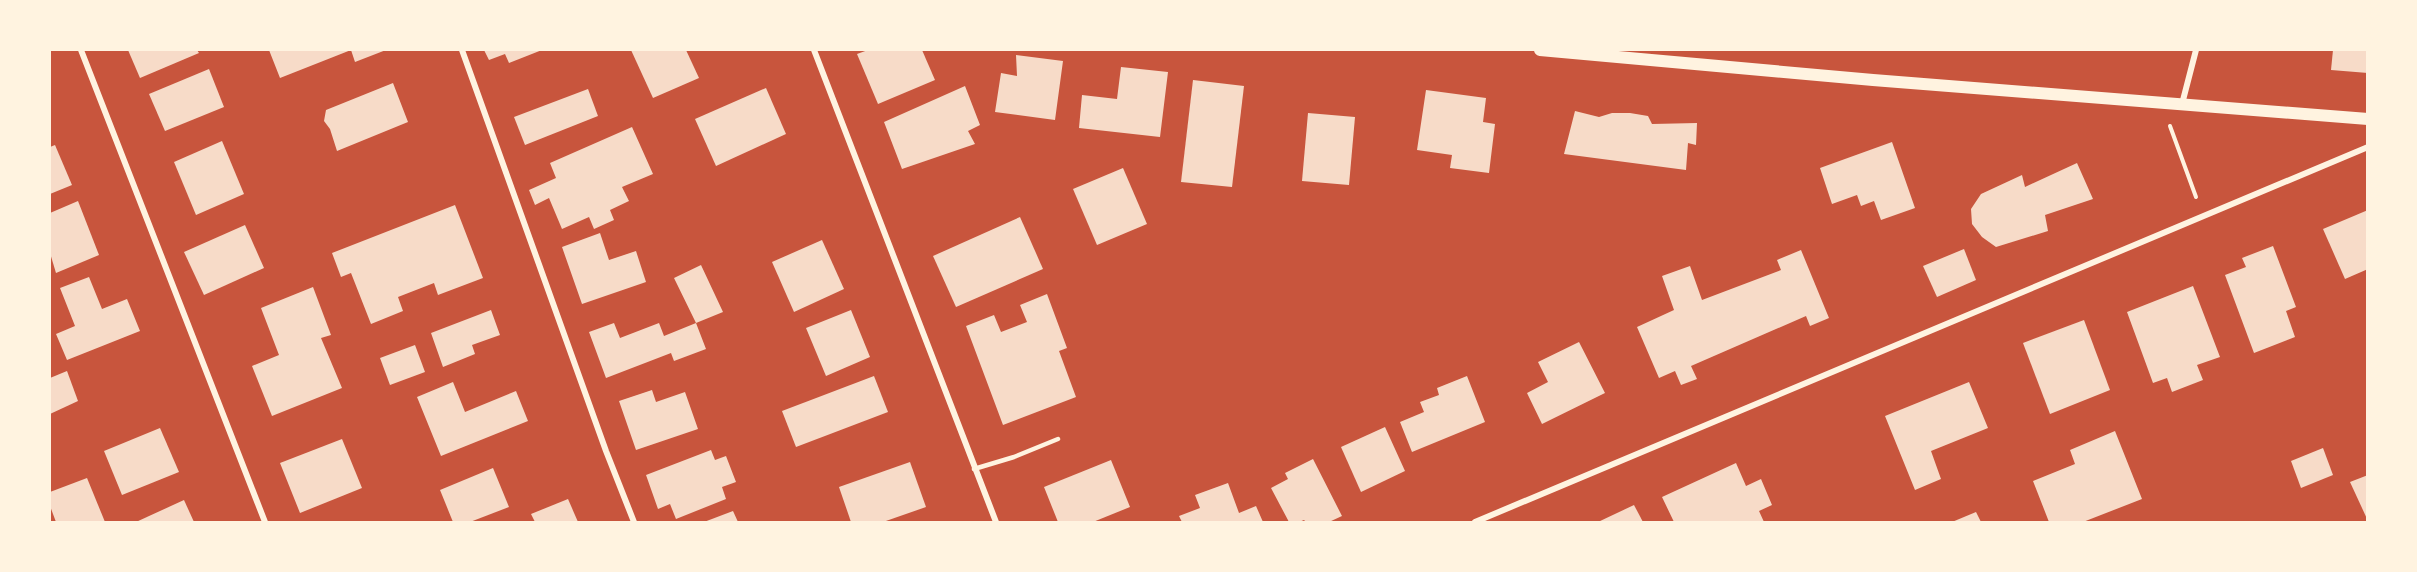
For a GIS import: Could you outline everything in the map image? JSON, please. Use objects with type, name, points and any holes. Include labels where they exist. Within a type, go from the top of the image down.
[{"type":"main road","points":[[1540,50],[2367,120]]},
{"type":"street","points":[[81,50],[266,522]]},
{"type":"street","points":[[462,50],[634,522]]},
{"type":"street","points":[[814,50],[996,522]]},
{"type":"street","points":[[2182,104],[2196,50]]},
{"type":"street","points":[[1475,522],[2367,147]]},
{"type":"lane","points":[[974,469],[1014,457],[1058,439]]},
{"type":"path","points":[[2161,102],[2204,216]]},
{"type":"building","points":[[128,50],[197,50],[199,53],[140,78]]},
{"type":"building","points":[[269,50],[351,50],[280,78]]},
{"type":"building","points":[[351,50],[386,50],[355,62]]},
{"type":"building","points":[[484,50],[542,50],[509,63],[505,54],[489,60]]},
{"type":"building","points":[[631,50],[686,50],[699,78],[653,98]]},
{"type":"building","points":[[868,50],[922,50],[935,80],[878,104],[857,54]]},
{"type":"building","points":[[2333,50],[2368,50],[2368,73],[2331,70]]},
{"type":"building","points":[[1016,55],[1063,61],[1055,120],[995,112],[1001,73],[1017,76]]},
{"type":"building","points":[[1121,67],[1168,72],[1160,137],[1079,128],[1082,95],[1117,99]]},
{"type":"building","points":[[209,69],[224,107],[165,131],[149,94]]},
{"type":"building","points":[[1193,80],[1244,86],[1232,187],[1181,182]]},
{"type":"building","points":[[393,83],[408,122],[337,151],[330,129],[324,121],[326,110]]},
{"type":"building","points":[[965,86],[980,125],[968,131],[975,144],[902,169],[884,122]]},
{"type":"building","points":[[766,88],[786,134],[716,166],[695,119]]},
{"type":"building","points":[[588,89],[598,116],[525,145],[514,117]]},
{"type":"building","points":[[1426,90],[1486,98],[1483,122],[1495,124],[1489,173],[1450,168],[1452,155],[1417,150]]},
{"type":"building","points":[[1575,111],[1599,117],[1612,113],[1648,116],[1652,124],[1697,123],[1696,145],[1688,143],[1686,170],[1564,154]]},
{"type":"building","points":[[1308,113],[1355,117],[1349,185],[1302,181]]},
{"type":"building","points":[[632,127],[653,174],[622,187],[629,201],[610,210],[614,220],[594,229],[589,217],[562,229],[549,198],[535,205],[529,190],[556,178],[550,163]]},
{"type":"building","points":[[222,141],[244,194],[196,215],[174,162]]},
{"type":"building","points":[[1892,142],[1915,208],[1881,220],[1874,201],[1861,206],[1857,195],[1832,204],[1820,168]]},
{"type":"building","points":[[55,145],[72,185],[50,194],[50,147]]},
{"type":"building","points":[[2077,163],[2093,199],[2045,215],[2048,231],[1996,247],[1982,237],[1972,224],[1971,209],[1981,194],[2022,175],[2025,187]]},
{"type":"building","points":[[1123,168],[1147,224],[1097,245],[1073,189]]},
{"type":"building","points":[[78,201],[99,255],[56,273],[50,253],[50,213]]},
{"type":"building","points":[[455,205],[483,278],[438,295],[434,283],[398,297],[403,311],[371,324],[351,273],[341,277],[332,253]]},
{"type":"building","points":[[2368,210],[2368,269],[2345,279],[2323,229]]},
{"type":"building","points":[[1020,217],[1043,269],[956,307],[933,256]]},
{"type":"building","points":[[245,225],[264,268],[204,295],[184,252]]},
{"type":"building","points":[[600,233],[609,260],[636,251],[646,282],[582,304],[562,247]]},
{"type":"building","points":[[822,240],[844,289],[794,312],[772,262]]},
{"type":"building","points":[[2273,246],[2296,307],[2286,311],[2295,337],[2254,353],[2225,275],[2246,267],[2242,258]]},
{"type":"building","points":[[1964,249],[1976,280],[1937,297],[1923,266]]},
{"type":"building","points":[[1801,250],[1829,318],[1810,326],[1806,316],[1691,366],[1697,379],[1681,385],[1675,371],[1659,378],[1637,327],[1674,310],[1662,276],[1690,266],[1702,300],[1781,270],[1777,260]]},
{"type":"building","points":[[701,265],[723,312],[696,323],[674,278]]},
{"type":"building","points":[[89,277],[102,309],[127,299],[140,331],[67,360],[56,334],[75,326],[60,288]]},
{"type":"building","points":[[2193,286],[2220,357],[2197,365],[2203,380],[2172,392],[2167,378],[2153,383],[2127,312]]},
{"type":"building","points":[[313,287],[331,335],[321,338],[342,388],[272,416],[252,366],[279,355],[261,308]]},
{"type":"building","points":[[1047,294],[1067,348],[1059,351],[1076,397],[1003,425],[966,326],[994,315],[1001,332],[1027,322],[1020,305]]},
{"type":"building","points":[[491,310],[500,335],[472,345],[475,354],[443,367],[431,333]]},
{"type":"building","points":[[851,310],[870,357],[826,376],[806,328]]},
{"type":"building","points":[[2084,320],[2110,390],[2050,414],[2023,343]]},
{"type":"building","points":[[614,323],[620,338],[659,323],[664,336],[696,323],[706,349],[674,361],[671,353],[606,378],[589,332]]},
{"type":"building","points":[[1579,342],[1605,393],[1542,424],[1527,393],[1548,382],[1538,362]]},
{"type":"building","points":[[415,345],[425,372],[390,385],[380,358]]},
{"type":"building","points":[[67,371],[78,401],[50,414],[50,378]]},
{"type":"building","points":[[874,376],[888,412],[796,447],[782,411]]},
{"type":"building","points":[[1467,376],[1485,422],[1412,452],[1400,422],[1424,412],[1420,402],[1439,395],[1437,388]]},
{"type":"building","points":[[453,382],[465,412],[516,391],[528,421],[441,456],[417,397]]},
{"type":"building","points":[[1969,382],[1988,428],[1931,451],[1941,479],[1915,490],[1885,416]]},
{"type":"building","points":[[652,390],[656,402],[685,392],[698,429],[636,450],[619,401]]},
{"type":"building","points":[[1385,427],[1405,471],[1361,492],[1341,447]]},
{"type":"building","points":[[160,428],[179,472],[122,495],[104,451]]},
{"type":"building","points":[[2115,431],[2142,499],[2083,522],[2049,522],[2033,481],[2075,464],[2070,450]]},
{"type":"building","points":[[342,439],[362,488],[300,513],[280,463]]},
{"type":"building","points":[[2323,448],[2333,475],[2301,488],[2291,461]]},
{"type":"building","points":[[711,450],[715,460],[726,456],[736,482],[722,487],[726,499],[676,519],[670,504],[658,509],[646,475]]},
{"type":"building","points":[[1313,459],[1342,516],[1329,522],[1306,522],[1304,520],[1289,522],[1271,488],[1288,479],[1285,473]]},
{"type":"building","points":[[1111,460],[1130,507],[1093,522],[1058,522],[1044,487]]},
{"type":"building","points":[[910,462],[926,507],[883,522],[851,522],[839,487]]},
{"type":"building","points":[[1736,463],[1746,486],[1761,479],[1772,505],[1759,511],[1764,522],[1674,522],[1662,497]]},
{"type":"building","points":[[493,468],[509,507],[470,522],[453,522],[440,490]]},
{"type":"building","points":[[2368,475],[2368,521],[2350,482]]},
{"type":"building","points":[[87,478],[105,522],[56,522],[50,506],[50,492]]},
{"type":"building","points":[[1228,483],[1239,513],[1256,506],[1263,522],[1182,522],[1179,516],[1200,508],[1195,495]]},
{"type":"building","points":[[568,499],[578,522],[535,522],[531,514]]},
{"type":"building","points":[[184,500],[194,522],[136,522]]},
{"type":"building","points":[[1634,505],[1643,522],[1598,522]]},
{"type":"building","points":[[733,511],[738,522],[704,522]]},
{"type":"building","points":[[1976,512],[1981,522],[1952,522]]}]
